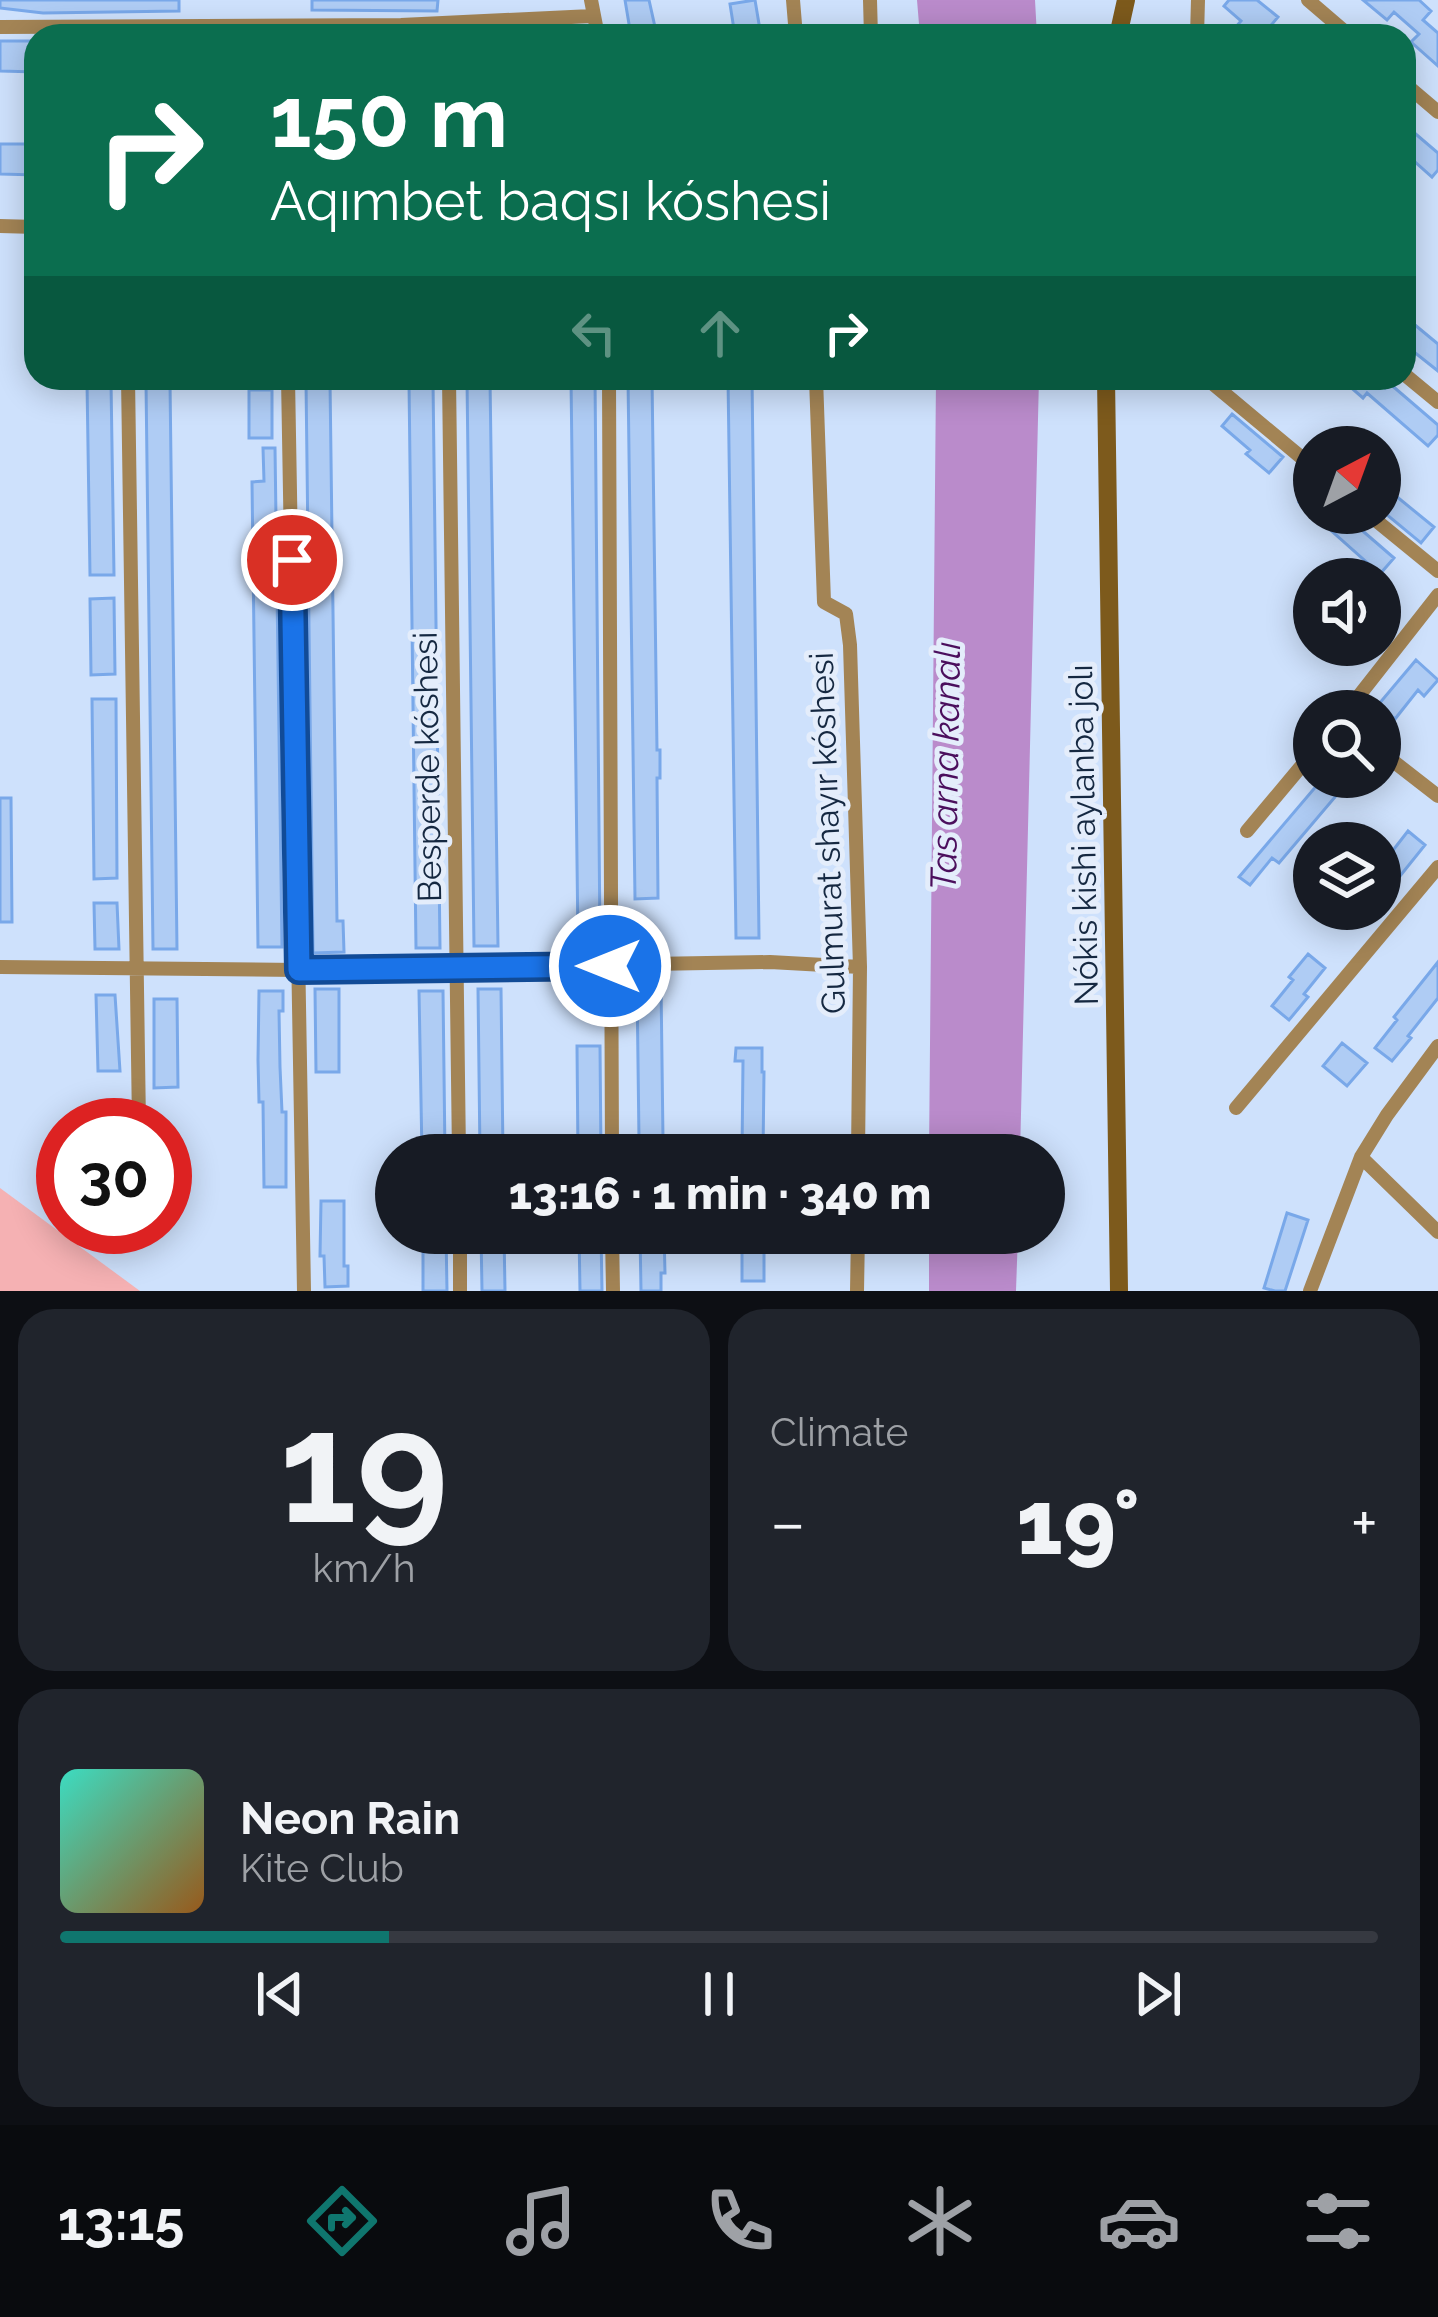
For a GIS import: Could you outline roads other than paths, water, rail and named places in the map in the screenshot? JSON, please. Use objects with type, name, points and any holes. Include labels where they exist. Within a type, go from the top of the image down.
[{"type":"main road","name":"Nókis kishi aylanba jolı","points":[[1106,390],[1119,1291]]},
{"type":"street","points":[[1308,0],[1336,24]]},
{"type":"street","points":[[412,24],[591,8]]},
{"type":"street","points":[[128,390],[139,1098]]},
{"type":"street","points":[[288,390],[304,1291]]},
{"type":"street","name":"Besperde kóshesi","points":[[449,390],[459,1134]]},
{"type":"street","points":[[609,390],[612,1134]]},
{"type":"street","name":"Gulmurat shayır kóshesi","points":[[816,390],[824,602],[846,614],[850,645],[860,967],[858,1134]]},
{"type":"street","points":[[1221,390],[1293,450]]},
{"type":"street","points":[[1393,534],[1438,571]]},
{"type":"street","points":[[1363,690],[1438,595]]},
{"type":"street","points":[[1401,767],[1438,796]]},
{"type":"street","points":[[1247,831],[1293,776]]},
{"type":"street","points":[[1236,1108],[1438,867]]},
{"type":"street","points":[[0,967],[299,970],[770,962],[860,967]]},
{"type":"street","points":[[1310,1291],[1361,1157],[1438,1046]]},
{"type":"street","points":[[1361,1157],[1438,1232]]},
{"type":"street","points":[[460,1254],[460,1291]]},
{"type":"street","points":[[612,1254],[613,1291]]},
{"type":"street","points":[[857,1291],[858,1254]]},
{"type":"water","points":[[917,0],[1035,0],[1036,24],[919,24]]},
{"type":"water","name":"Tas arna kanalı","points":[[936,390],[1039,390],[1021,1134],[929,1134]]},
{"type":"water","points":[[929,1254],[1017,1254],[1016,1291],[929,1291]]}]
